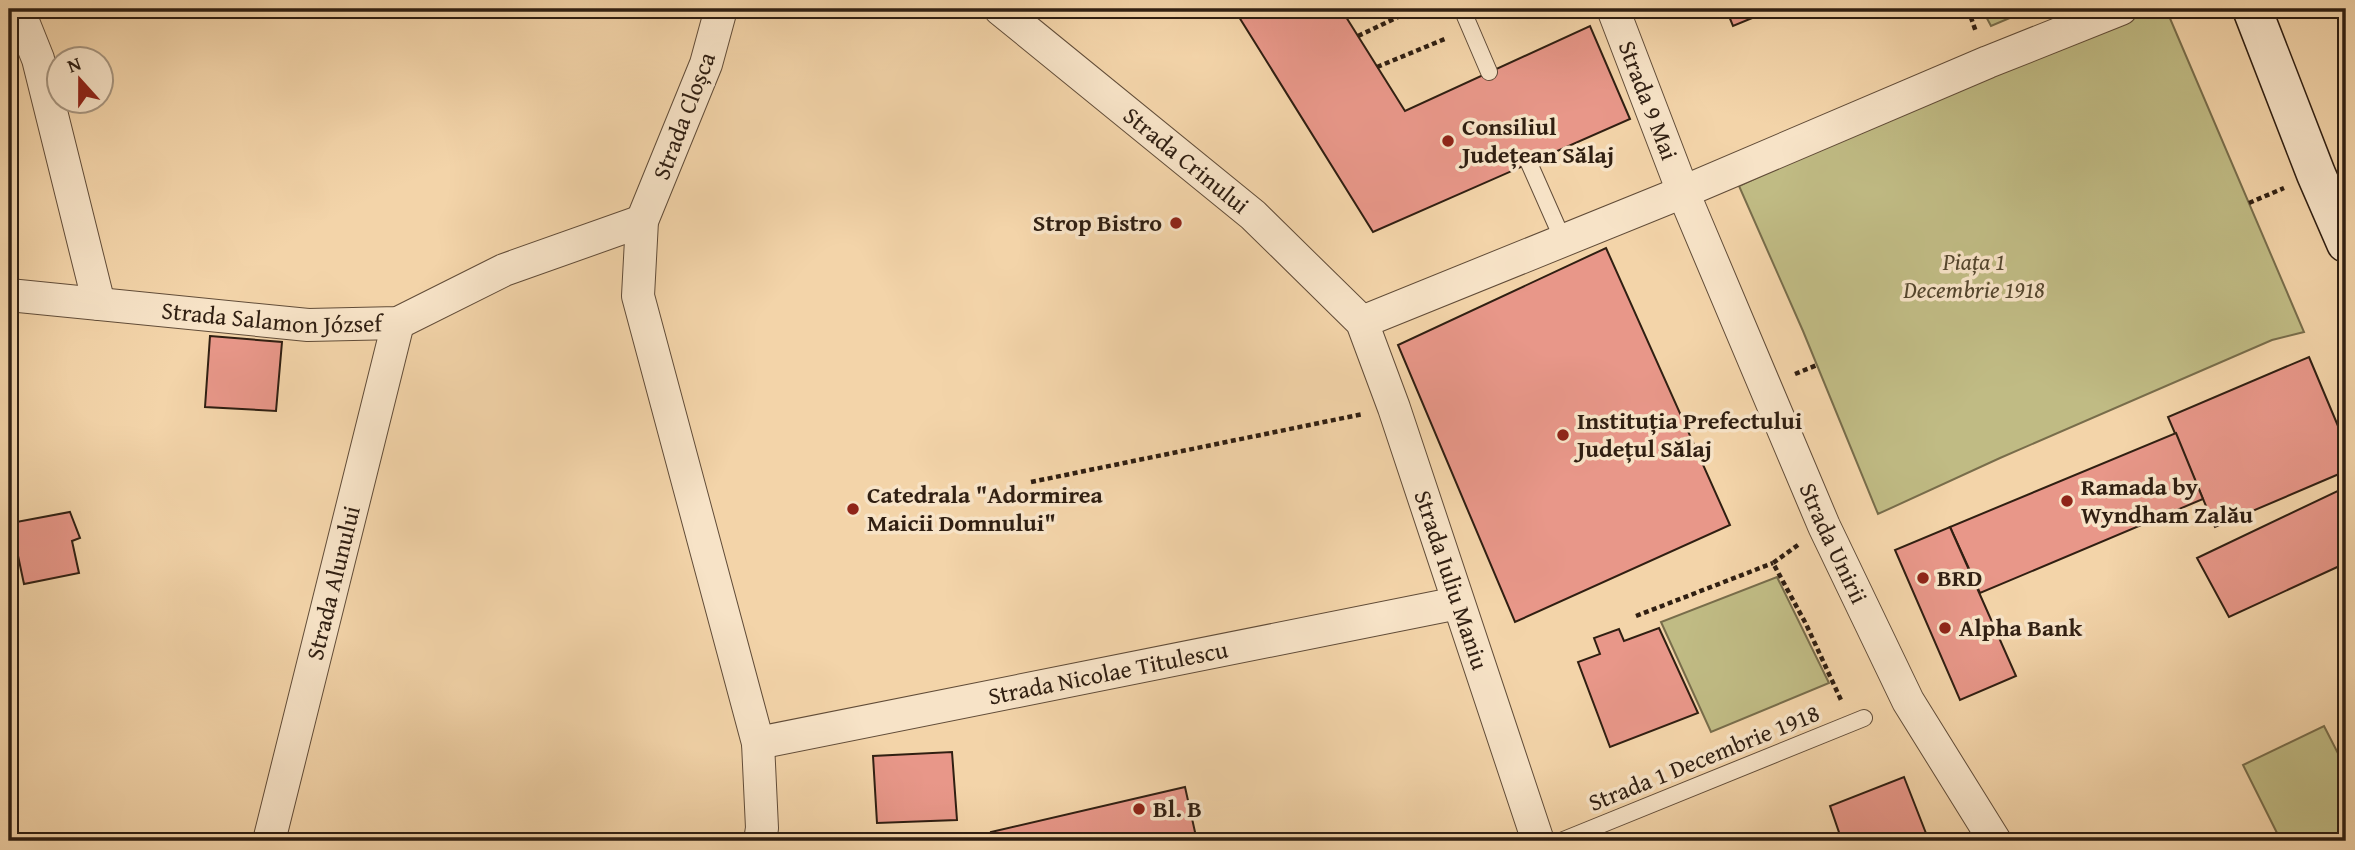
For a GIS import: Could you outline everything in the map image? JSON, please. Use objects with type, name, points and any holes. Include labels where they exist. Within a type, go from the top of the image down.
[{"type":"main road","points":[[2252,9],[2316,174],[2346,243]]},
{"type":"street","points":[[18,9],[37,59],[99,304]]},
{"type":"street","name":"Strada Cloșca","points":[[642,221],[706,64],[721,9]]},
{"type":"street","name":"Strada Crinului","points":[[1000,9],[1252,215],[1362,322]]},
{"type":"street","name":"Strada 9 Mai","points":[[1613,9],[1683,192]]},
{"type":"street","points":[[1362,322],[1683,192],[1988,62],[2121,9]]},
{"type":"street","name":"Strada Unirii","points":[[1683,192],[1824,526],[1908,701],[1995,841]]},
{"type":"street","points":[[642,221],[638,296],[758,743],[761,841]]},
{"type":"street","name":"Strada Salamon József","points":[[9,295],[308,325],[398,323],[504,270],[642,221]]},
{"type":"street","name":"Strada Iuliu Maniu","points":[[1362,322],[1394,408],[1538,841]]},
{"type":"street","name":"Strada Alunului","points":[[269,841],[398,323]]},
{"type":"street","name":"Strada Nicolae Titulescu","points":[[758,743],[1458,603]]},
{"type":"lane","points":[[1466,10],[1489,72]]},
{"type":"lane","points":[[1529,163],[1563,240]]},
{"type":"lane","name":"Strada 1 Decembrie 1918","points":[[1561,841],[1858,720]]},
{"type":"path","points":[[1358,36],[1415,9]]},
{"type":"path","points":[[1377,67],[1471,28]]},
{"type":"path","points":[[1031,482],[1394,408]]},
{"type":"path","points":[[1636,616],[1773,563],[1824,526]]},
{"type":"path","points":[[1773,563],[1858,720]]},
{"type":"green space","points":[[1982,9],[2031,9],[1991,26]]},
{"type":"green space","name":"Piața 1 Decembrie 1918","points":[[2154,9],[2166,9],[2304,332],[2272,340],[1878,514],[1803,331],[1739,186],[1870,125]]},
{"type":"green space","points":[[1777,577],[1829,683],[1711,732],[1661,622]]},
{"type":"green space","points":[[2324,726],[2346,769],[2346,841],[2281,841],[2243,765]]},
{"type":"building","name":"Consiliul Județean Sălaj","points":[[1234,9],[1341,9],[1405,111],[1590,26],[1630,119],[1373,232]]},
{"type":"building","points":[[1726,9],[1774,9],[1733,26]]},
{"type":"building","name":"Instituția Prefectului Județul Sălaj","points":[[1606,248],[1730,525],[1515,622],[1398,345]]},
{"type":"building","points":[[210,336],[282,342],[276,411],[205,407]]},
{"type":"building","points":[[2309,357],[2346,445],[2346,471],[2215,527],[2168,417]]},
{"type":"building","points":[[2176,433],[2203,499],[1980,593],[1950,527]]},
{"type":"building","points":[[2346,487],[2346,563],[2229,617],[2197,558]]},
{"type":"building","points":[[70,512],[80,538],[72,541],[79,573],[24,584],[11,523]]},
{"type":"building","points":[[1950,527],[2016,676],[1960,700],[1895,550]]},
{"type":"building","points":[[1659,628],[1698,713],[1610,747],[1578,662],[1600,654],[1594,638],[1619,629],[1624,641]]},
{"type":"building","points":[[952,752],[957,820],[877,823],[873,756]]},
{"type":"building","points":[[1904,777],[1929,841],[1842,841],[1830,806]]},
{"type":"building","name":"Bl. B","points":[[1185,787],[1197,841],[993,841],[991,832]]},
{"type":"place","name":"Consiliul Județean Sălaj","points":[[1448,141]]},
{"type":"place","name":"Strop Bistro","points":[[1176,223]]},
{"type":"place","name":"Instituția Prefectului Județul Sălaj","points":[[1563,435]]},
{"type":"place","name":"Ramada by Wyndham Zalău","points":[[2067,501]]},
{"type":"place","name":"Catedrala \"Adormirea Maicii Domnului\"","points":[[853,509]]},
{"type":"place","name":"BRD","points":[[1923,578]]},
{"type":"place","name":"Alpha Bank","points":[[1945,628]]},
{"type":"place","name":"Bl. B","points":[[1139,809]]}]
